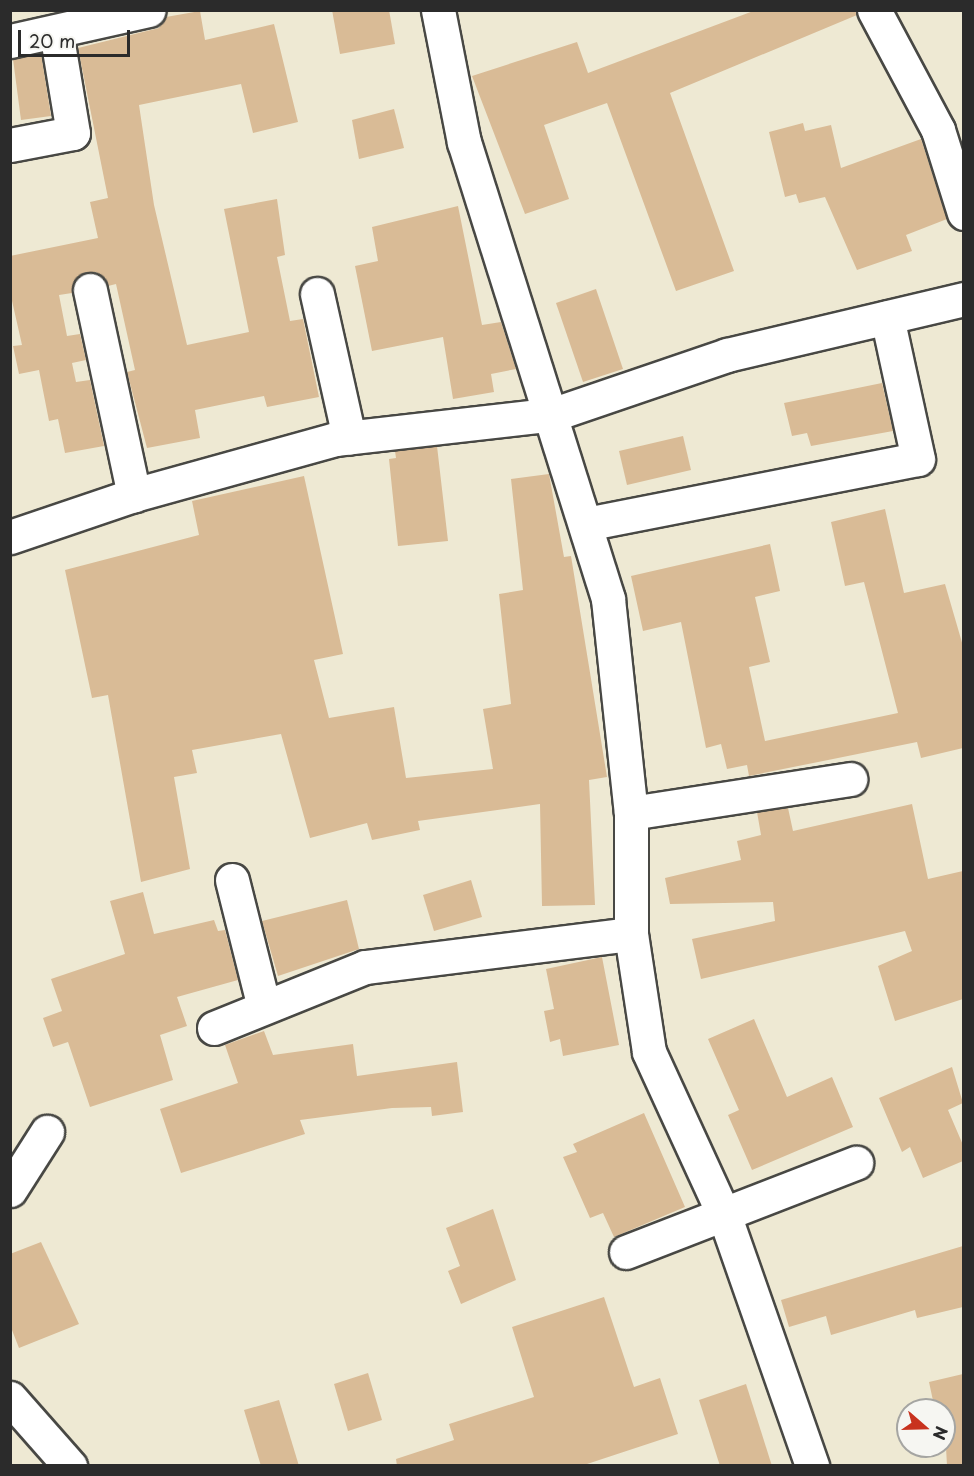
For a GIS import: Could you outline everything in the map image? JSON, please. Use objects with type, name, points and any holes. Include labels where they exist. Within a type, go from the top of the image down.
[{"type":"street","points":[[10,41],[149,10]]},
{"type":"street","points":[[438,10],[464,142],[554,414],[608,599],[631,813],[631,934],[649,1052],[725,1217],[812,1466]]},
{"type":"street","points":[[874,10],[938,130],[963,213]]},
{"type":"street","points":[[10,145],[73,133],[56,31]]},
{"type":"street","points":[[90,290],[134,495]]},
{"type":"street","points":[[317,294],[349,437]]},
{"type":"street","points":[[10,537],[134,495],[349,437],[554,414],[727,355],[963,299]]},
{"type":"street","points":[[586,524],[918,459],[887,317]]},
{"type":"street","points":[[631,813],[850,779]]},
{"type":"street","points":[[232,880],[264,1007]]},
{"type":"street","points":[[214,1028],[365,968],[631,934]]},
{"type":"street","points":[[10,1190],[47,1132]]},
{"type":"street","points":[[626,1252],[725,1217],[856,1163]]},
{"type":"street","points":[[10,1398],[58,1463]]},
{"type":"building","points":[[332,10],[389,10],[395,44],[340,54]]},
{"type":"building","points":[[756,10],[855,10],[857,15],[670,93],[734,271],[676,291],[607,103],[544,125],[569,199],[525,214],[472,76],[577,42],[588,73]]},
{"type":"building","points":[[200,11],[205,40],[274,24],[298,122],[253,133],[241,84],[139,105],[154,205],[187,345],[249,332],[224,209],[277,199],[285,255],[277,257],[290,321],[303,319],[319,397],[267,407],[264,396],[195,410],[200,438],[147,448],[127,372],[135,370],[116,284],[108,286],[96,272],[86,272],[77,277],[72,293],[59,295],[67,336],[80,334],[86,360],[72,363],[76,382],[90,380],[104,446],[65,453],[58,419],[49,421],[39,370],[19,374],[13,346],[22,345],[10,292],[10,256],[98,238],[90,202],[108,198],[78,48],[159,28],[166,17]]},
{"type":"building","points":[[41,53],[51,116],[21,120],[13,59]]},
{"type":"building","points":[[394,109],[404,148],[359,159],[352,120]]},
{"type":"building","points":[[803,123],[805,131],[831,125],[841,168],[921,139],[947,219],[906,235],[912,251],[857,270],[825,197],[799,203],[796,194],[785,197],[769,132]]},
{"type":"building","points":[[458,206],[482,325],[501,322],[516,369],[491,374],[494,392],[453,399],[443,337],[372,351],[355,266],[378,261],[372,227]]},
{"type":"building","points":[[596,289],[623,369],[583,382],[556,303]]},
{"type":"building","points":[[882,383],[893,431],[811,446],[807,433],[792,436],[784,403]]},
{"type":"building","points":[[683,436],[691,470],[627,485],[619,451]]},
{"type":"building","points":[[437,446],[448,541],[398,546],[389,459],[396,458],[395,451]]},
{"type":"building","points":[[549,474],[564,557],[571,556],[607,777],[589,780],[595,905],[542,906],[540,804],[418,821],[420,830],[372,840],[367,823],[310,838],[281,734],[192,750],[197,773],[174,777],[190,869],[141,882],[108,695],[92,698],[65,570],[199,535],[192,501],[304,476],[343,654],[314,660],[329,718],[394,707],[406,778],[493,769],[483,709],[511,704],[499,594],[523,590],[511,479]]},
{"type":"building","points":[[885,509],[904,593],[945,584],[963,646],[963,748],[921,758],[917,742],[749,776],[747,765],[727,769],[721,744],[706,748],[681,622],[643,631],[631,576],[770,544],[780,591],[755,597],[770,662],[749,667],[765,741],[898,713],[864,582],[845,586],[831,522]]},
{"type":"building","points":[[912,804],[928,879],[963,871],[963,999],[895,1021],[878,966],[912,951],[905,931],[701,979],[692,939],[775,921],[773,902],[670,904],[665,878],[741,860],[737,841],[761,835],[757,812],[788,808],[793,831]]},
{"type":"building","points":[[471,880],[482,917],[434,931],[423,895]]},
{"type":"building","points":[[143,892],[154,934],[214,920],[218,931],[225,930],[238,980],[177,997],[187,1026],[160,1035],[173,1080],[90,1107],[68,1042],[53,1047],[43,1018],[62,1011],[51,979],[125,954],[110,901]]},
{"type":"building","points":[[347,900],[359,949],[278,976],[262,921]]},
{"type":"building","points":[[602,957],[619,1045],[563,1056],[560,1039],[550,1042],[544,1011],[554,1009],[546,969]]},
{"type":"building","points":[[754,1019],[787,1097],[832,1077],[853,1127],[752,1170],[728,1115],[739,1110],[708,1039]]},
{"type":"building","points":[[264,1031],[273,1055],[353,1044],[357,1076],[457,1062],[463,1112],[432,1116],[431,1107],[392,1108],[300,1120],[305,1134],[181,1173],[160,1109],[238,1083],[225,1045]]},
{"type":"building","points":[[952,1067],[963,1103],[948,1110],[963,1145],[963,1161],[923,1178],[910,1147],[902,1152],[879,1098]]},
{"type":"building","points":[[644,1113],[685,1207],[614,1237],[603,1213],[590,1218],[563,1157],[577,1152],[573,1144]]},
{"type":"building","points":[[493,1209],[516,1280],[461,1304],[448,1271],[460,1266],[446,1228]]},
{"type":"building","points":[[41,1242],[79,1324],[19,1348],[10,1325],[10,1254]]},
{"type":"building","points":[[963,1246],[963,1307],[917,1318],[915,1310],[831,1335],[826,1316],[789,1327],[781,1300]]},
{"type":"building","points":[[604,1297],[634,1387],[660,1378],[678,1434],[581,1466],[397,1466],[396,1459],[454,1440],[449,1424],[534,1397],[512,1327]]},
{"type":"building","points":[[368,1373],[382,1420],[348,1431],[334,1384]]},
{"type":"building","points":[[963,1374],[963,1466],[947,1466],[947,1458],[956,1458],[956,1398],[932,1398],[929,1382]]},
{"type":"building","points":[[746,1384],[772,1466],[720,1466],[699,1400]]},
{"type":"building","points":[[279,1400],[299,1466],[261,1466],[244,1410]]}]
